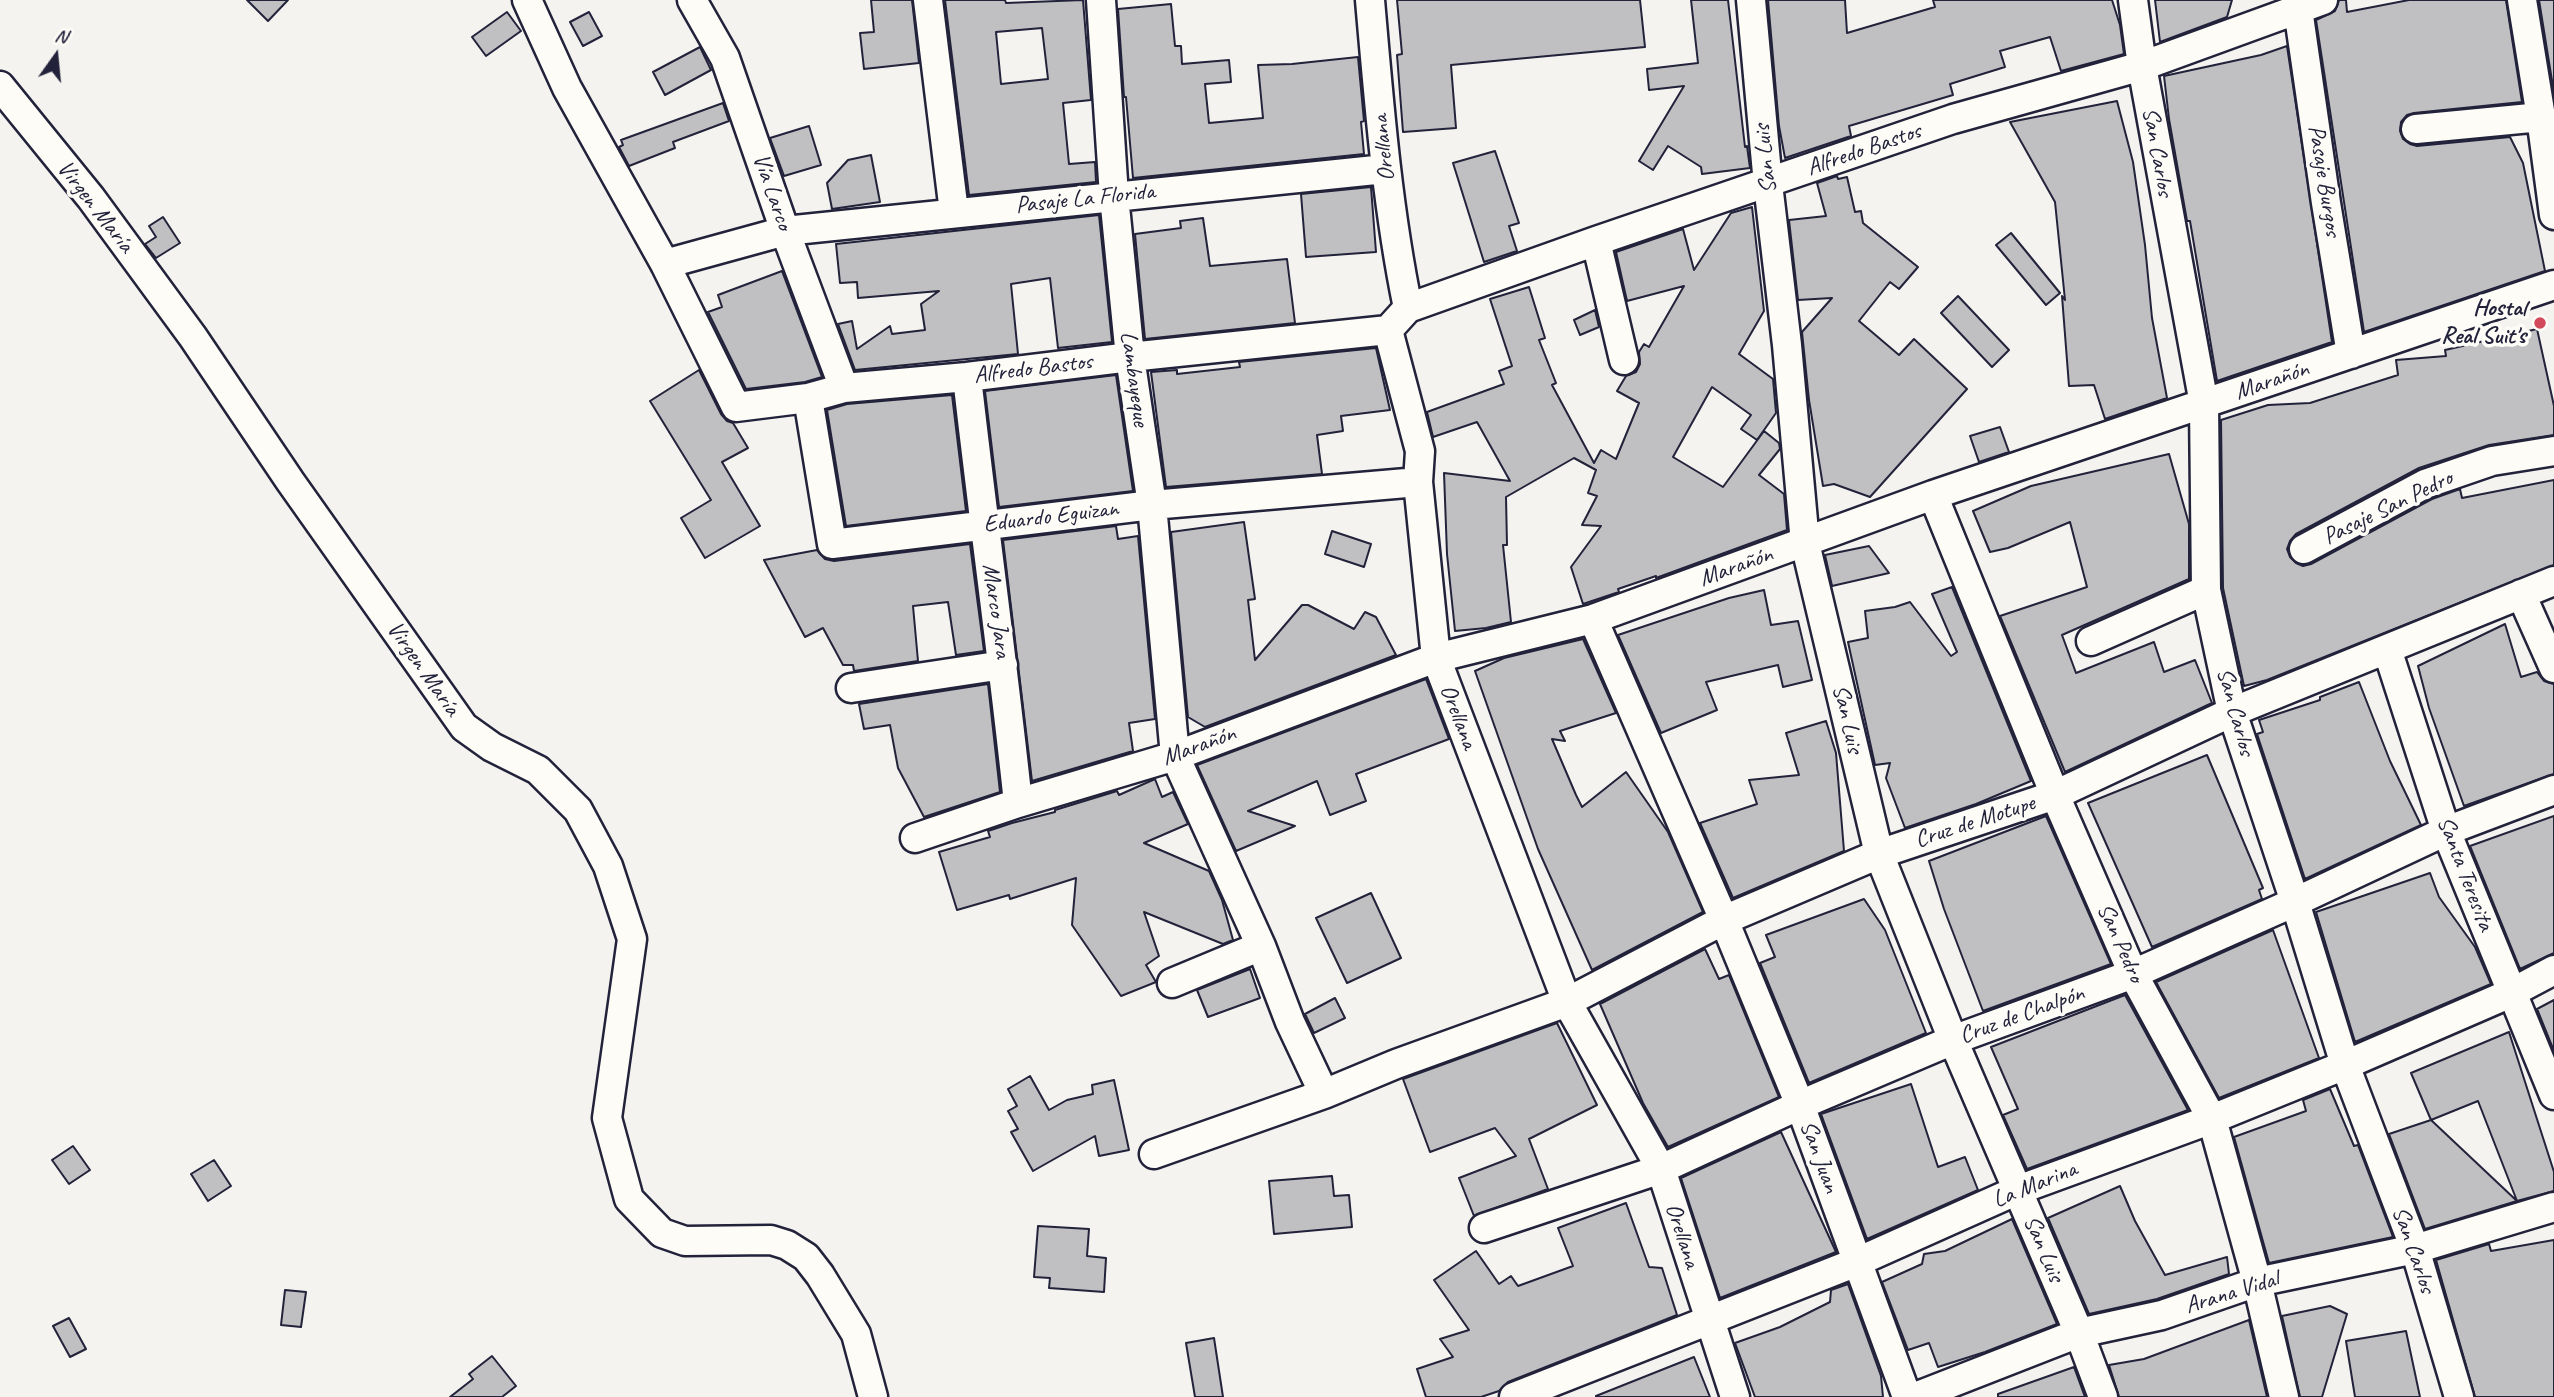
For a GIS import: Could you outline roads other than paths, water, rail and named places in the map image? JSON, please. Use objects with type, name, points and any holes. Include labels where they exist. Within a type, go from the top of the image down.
[{"type":"street","points":[[527,0],[567,88],[665,264]]},
{"type":"street","name":"Vía Larco","points":[[692,0],[725,58],[785,231],[844,388]]},
{"type":"street","points":[[928,0],[954,212]]},
{"type":"street","name":"Lambayeque","points":[[1101,0],[1114,196],[1130,357],[1152,505],[1175,757],[1261,946],[1290,1022],[1324,1094]]},
{"type":"street","name":"Orellana","points":[[1370,0],[1385,169],[1395,244],[1408,308]]},
{"type":"street","name":"San Luis","points":[[1751,0],[1805,543],[1879,854],[1953,1040],[2079,1333],[2103,1397]]},
{"type":"street","name":"San Carlos","points":[[2133,0],[2141,66],[2204,404],[2206,590],[2232,712],[2345,1065],[2415,1250],[2459,1397]]},
{"type":"street","points":[[2522,0],[2554,215]]},
{"type":"street","name":"Alfredo Bastos","points":[[1408,308],[1953,119],[2141,66],[2311,4]]},
{"type":"street","name":"Pasaje Burgos","points":[[2311,4],[2326,203],[2351,354]]},
{"type":"street","name":"Virgen María","points":[[0,86],[91,198],[193,337],[290,481],[464,727],[492,747],[538,770],[578,810],[608,866],[632,939],[607,1118],[629,1199],[662,1233],[674,1238],[685,1241],[771,1240],[787,1245],[806,1257],[856,1335],[873,1397]]},
{"type":"street","points":[[2416,129],[2541,117]]},
{"type":"street","name":"Pasaje La Florida","points":[[665,264],[785,231],[1385,169]]},
{"type":"street","points":[[1595,241],[1624,360]]},
{"type":"street","name":"Alfredo Bastos","points":[[665,264],[736,408],[808,398],[844,388],[967,377],[1388,330]]},
{"type":"street","name":"Marañón","points":[[915,838],[1018,803],[1175,757],[1436,659],[1593,619],[1933,495],[2554,285]]},
{"type":"street","points":[[1388,330],[1408,308]]},
{"type":"street","name":"Orellana","points":[[1388,330],[1420,451],[1418,482],[1436,659],[1567,1002],[1661,1169],[1735,1397]]},
{"type":"street","name":"Marco Jara","points":[[967,377],[1018,803]]},
{"type":"street","name":"Eduardo Eguizan","points":[[808,398],[831,544],[1152,505],[1418,482]]},
{"type":"street","name":"Pasaje San Pedro","points":[[2304,549],[2425,484],[2491,461],[2554,451]]},
{"type":"street","name":"San Pedro","points":[[1933,495],[2055,795],[2133,974],[2211,1119],[2257,1282],[2284,1397]]},
{"type":"street","name":"Cruz de Motupe","points":[[1154,1154],[1324,1094],[1567,1002],[1724,920],[1879,854],[2055,795],[2232,712],[2554,580]]},
{"type":"street","points":[[2091,641],[2206,590]]},
{"type":"street","points":[[2521,594],[2554,668]]},
{"type":"street","name":"San Juan","points":[[1593,619],[1724,920],[1800,1105],[1907,1397]]},
{"type":"street","name":"Santa Teresita","points":[[2387,649],[2446,831],[2554,1095]]},
{"type":"street","points":[[851,688],[1003,665]]},
{"type":"street","name":"Cruz de Chalpón","points":[[1484,1228],[1661,1169],[1800,1105],[1953,1040],[2133,974],[2446,831],[2554,790]]},
{"type":"street","points":[[1172,983],[1261,946]]},
{"type":"street","name":"La Marina","points":[[1514,1397],[1857,1262],[2018,1190],[2211,1119],[2345,1065],[2511,993],[2554,970]]},
{"type":"street","name":"Arana Vidal","points":[[1915,1397],[2079,1333],[2162,1315],[2257,1282],[2415,1250],[2554,1207]]},
{"type":"place","name":"Hostal Real Suit's","points":[[2540,323]]}]
